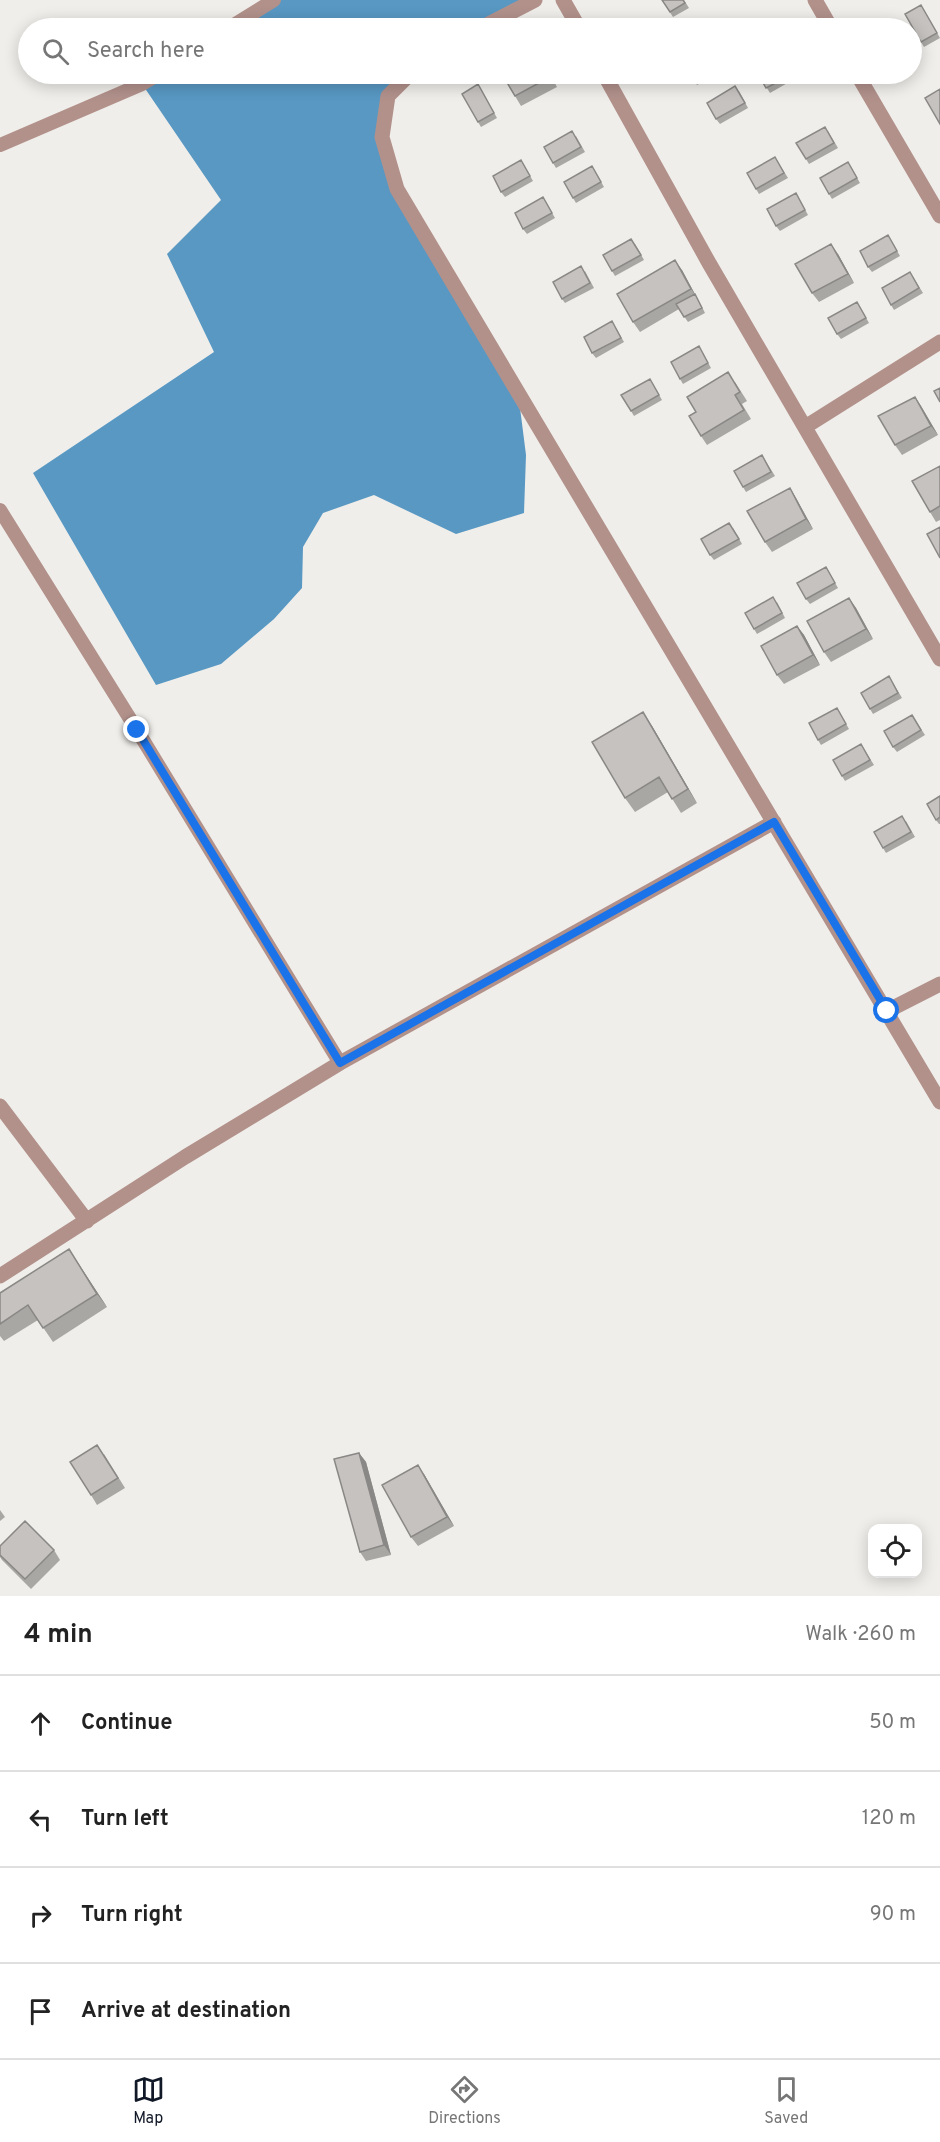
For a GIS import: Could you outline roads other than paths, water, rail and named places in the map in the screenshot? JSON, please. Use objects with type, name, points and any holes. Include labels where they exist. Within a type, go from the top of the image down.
[{"type":"street","points":[[501,18],[535,0]]},
{"type":"street","points":[[563,0],[573,18]]},
{"type":"street","points":[[815,0],[825,18]]},
{"type":"street","points":[[400,84],[388,96],[382,137],[397,189],[940,1102]]},
{"type":"street","points":[[610,84],[709,263],[940,659]]},
{"type":"street","points":[[863,84],[938,208]]},
{"type":"street","points":[[805,427],[940,342]]},
{"type":"street","points":[[0,1276],[185,1157],[340,1063],[774,822]]},
{"type":"street","points":[[887,1011],[940,984]]},
{"type":"street","points":[[0,1106],[87,1221]]},
{"type":"lane","points":[[245,18],[274,0]]},
{"type":"lane","points":[[0,145],[142,84]]},
{"type":"lane","points":[[0,510],[340,1063]]},
{"type":"water","points":[[274,0],[535,0],[500,18],[245,18]]},
{"type":"water","points":[[142,84],[400,84],[388,96],[382,137],[397,189],[518,392],[526,455],[524,513],[456,534],[374,495],[323,513],[303,547],[302,588],[274,619],[221,664],[156,685],[33,473],[214,352],[167,254],[221,200]]}]
